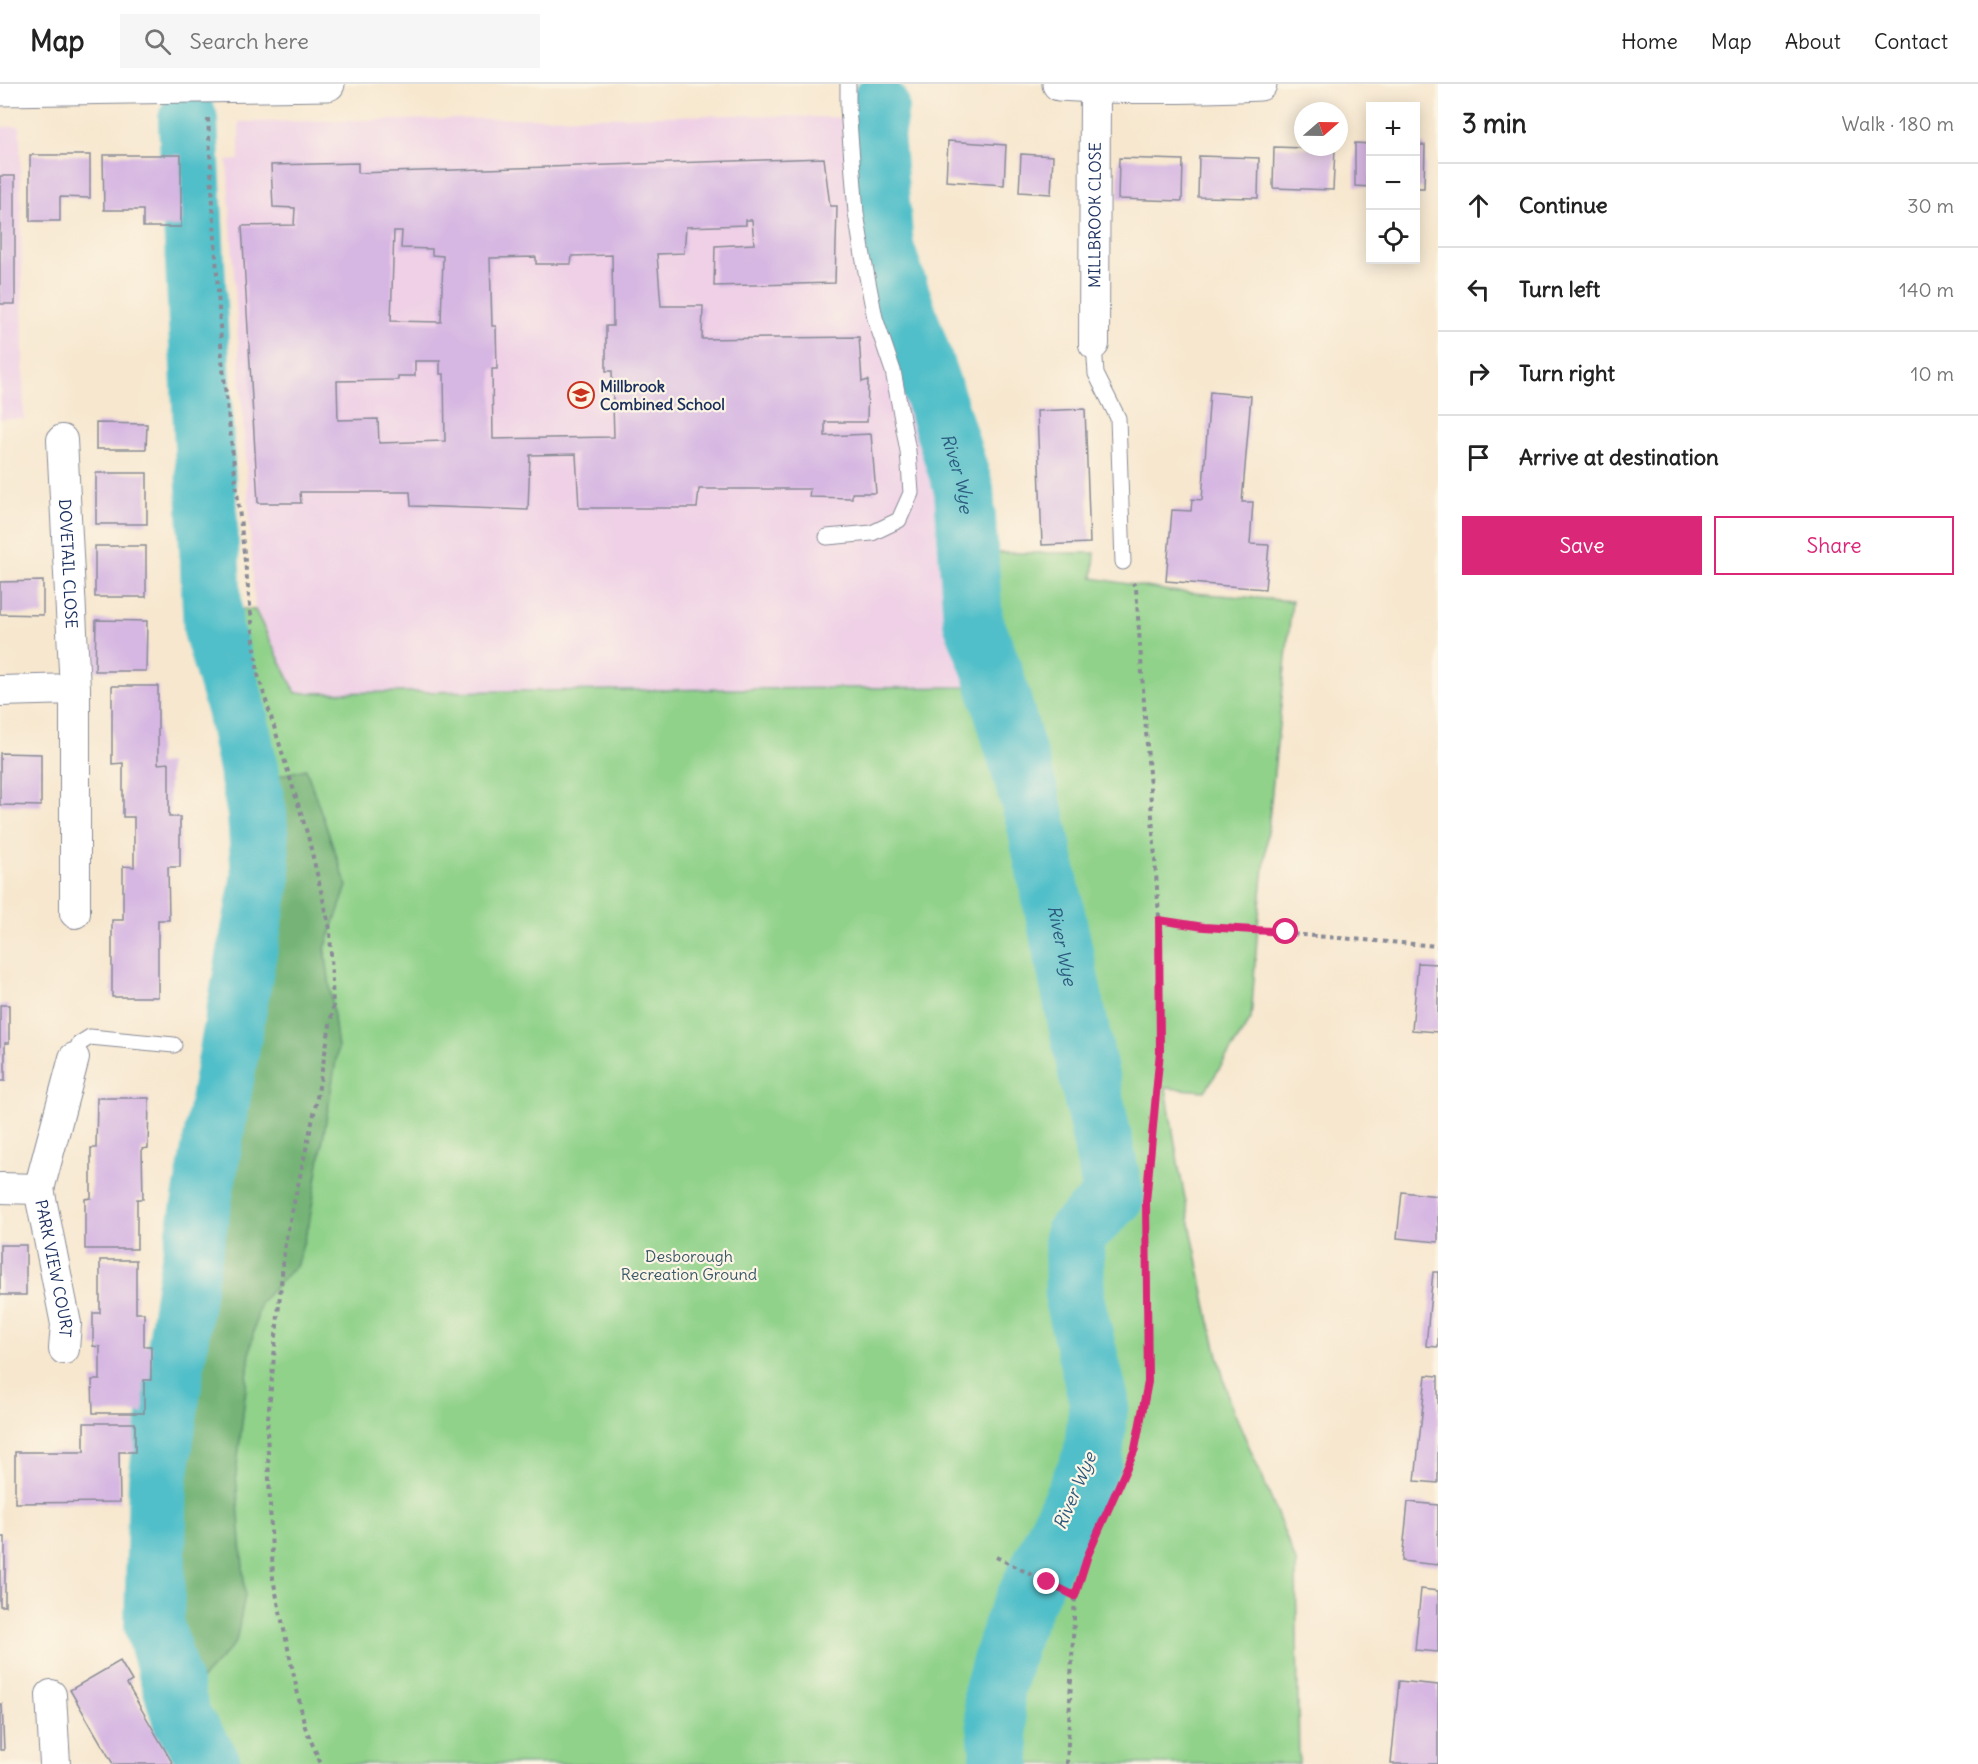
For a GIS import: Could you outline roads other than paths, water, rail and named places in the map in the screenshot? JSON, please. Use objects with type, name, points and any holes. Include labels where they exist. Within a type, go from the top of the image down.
[{"type":"street","points":[[0,89],[47,86],[328,84]]},
{"type":"street","points":[[1059,84],[1095,86],[1260,84]]},
{"type":"street","name":"MILLBROOK CLOSE","points":[[1094,344],[1095,86]]},
{"type":"street","name":"DOVETAIL CLOSE","points":[[62,440],[75,689],[75,913]]},
{"type":"street","points":[[0,691],[75,689]]},
{"type":"street","name":"PARK VIEW COURT","points":[[64,1349],[66,1324],[39,1189],[74,1058]]},
{"type":"street","name":"PARK VIEW COURT","points":[[0,1188],[39,1189]]},
{"type":"street","points":[[51,1695],[56,1764]]},
{"type":"lane","points":[[826,537],[872,533],[899,520],[911,493],[908,451],[892,371],[875,318],[856,213],[848,84]]},
{"type":"lane","points":[[1094,344],[1096,374],[1118,418],[1123,562]]},
{"type":"lane","points":[[74,1058],[79,1044],[90,1036],[174,1045]]},
{"type":"waterway","name":"River Wye","points":[[879,106],[874,135],[884,248],[964,490],[973,621],[992,670],[1035,817],[1114,1197],[1074,1236],[1075,1303],[1099,1401],[1093,1457],[1012,1628],[993,1693],[1001,1764]]},
{"type":"waterway","points":[[188,120],[213,629],[236,708],[257,813],[261,876],[186,1288],[158,1480],[154,1625],[182,1719],[211,1764]]},
{"type":"place","name":"Millbrook Combined School","points":[[581,395]]},
{"type":"park label","name":"Desborough Recreation Ground","points":[[689,1265]]}]
